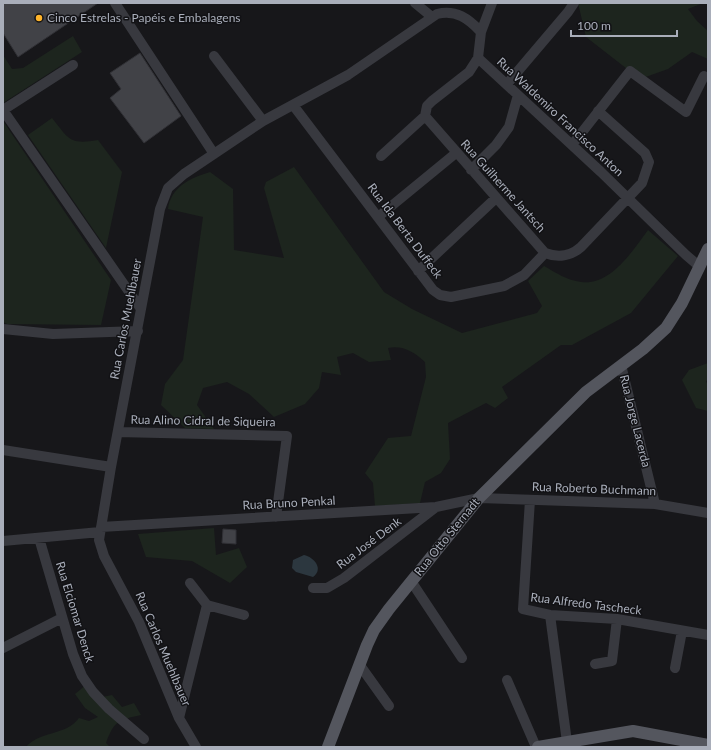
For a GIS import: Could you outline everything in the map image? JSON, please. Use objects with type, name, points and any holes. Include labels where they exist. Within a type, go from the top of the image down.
[{"type":"main road","name":"Rua Jorge Lacerda","points":[[621,365],[643,349],[666,328],[676,314],[708,249]]},
{"type":"main road","name":"Rua Otto Sternadt","points":[[328,747],[359,664],[374,630],[411,581],[479,498],[576,400],[621,365]]},
{"type":"main road","points":[[537,747],[633,731],[652,733],[708,745]]},
{"type":"street","points":[[115,3],[123,7],[214,154]]},
{"type":"street","points":[[415,3],[432,18],[443,13],[456,14],[469,20],[481,32]]},
{"type":"street","name":"Rua Waldemiro Francisco Anton","points":[[492,3],[481,32],[478,58],[700,267]]},
{"type":"street","points":[[507,84],[574,3]]},
{"type":"street","name":"Rua Carlos Muehlbauer","points":[[196,747],[179,718],[139,622],[100,546],[100,530],[111,467],[160,209],[165,195],[173,182],[263,121],[348,75],[432,18]]},
{"type":"street","points":[[214,56],[263,121]]},
{"type":"street","points":[[381,156],[425,116],[427,106],[469,72],[478,58]]},
{"type":"street","points":[[73,65],[3,110],[142,309]]},
{"type":"street","points":[[572,145],[630,71],[686,112],[704,76]]},
{"type":"street","points":[[471,170],[496,144],[509,127],[518,95]]},
{"type":"street","name":"Rua Ida Berta Duffeck","points":[[293,105],[436,292],[445,297],[451,297],[510,284],[524,275],[545,253]]},
{"type":"street","points":[[545,253],[559,256],[576,251],[642,183],[648,168],[648,157],[598,111]]},
{"type":"street","name":"Rua Guilherme Jantsch","points":[[425,116],[545,253]]},
{"type":"street","points":[[378,217],[456,153]]},
{"type":"street","points":[[418,270],[496,198]]},
{"type":"street","points":[[3,329],[53,334],[138,330]]},
{"type":"street","name":"Rua Jorge Lacerda","points":[[621,365],[655,504]]},
{"type":"street","name":"Rua Alino Cidral de Siqueira","points":[[118,432],[287,436],[276,517]]},
{"type":"street","points":[[3,450],[111,467]]},
{"type":"street","name":"Rua Roberto Buchmann","points":[[479,498],[655,504],[708,512]]},
{"type":"street","name":"Rua Bruno Penkal","points":[[3,542],[100,530],[436,507],[479,498]]},
{"type":"street","name":"Rua Alfredo Tascheck","points":[[530,500],[522,609],[550,615],[617,619],[708,635]]},
{"type":"street","name":"Rua José Denk","points":[[313,588],[327,588],[341,580],[436,507]]},
{"type":"street","name":"Rua Elciomar Denck","points":[[39,538],[75,661],[87,684],[109,709],[144,739]]},
{"type":"street","points":[[411,581],[462,658]]},
{"type":"street","points":[[190,583],[207,605],[244,615]]},
{"type":"street","points":[[179,718],[207,605]]},
{"type":"street","points":[[550,615],[567,742]]},
{"type":"street","points":[[3,648],[62,618]]},
{"type":"street","points":[[595,664],[612,661],[617,619]]},
{"type":"street","points":[[675,668],[682,631]]},
{"type":"street","points":[[359,664],[389,706]]},
{"type":"street","points":[[507,680],[537,747]]},
{"type":"shaded area","points":[[578,3],[703,3],[688,9],[697,21],[708,31],[708,59],[692,52],[668,69],[640,79],[586,37]]},
{"type":"shaded area","points":[[73,36],[82,52],[3,103],[3,55],[12,69],[23,68]]},
{"type":"shaded area","points":[[52,118],[70,139],[81,142],[98,140],[122,172],[106,248],[28,135]]},
{"type":"shaded area","points":[[3,121],[111,280],[101,325],[7,324],[3,322]]},
{"type":"shaded area","points":[[294,167],[384,292],[412,309],[462,333],[537,313],[542,306],[528,281],[544,266],[571,280],[592,282],[611,273],[620,265],[648,230],[678,256],[631,313],[572,345],[561,345],[502,387],[508,398],[495,408],[486,403],[448,423],[450,459],[441,473],[425,482],[420,503],[375,506],[373,483],[365,473],[388,438],[411,436],[426,377],[425,362],[408,350],[393,347],[388,348],[391,360],[369,362],[353,353],[337,357],[341,375],[322,372],[319,388],[305,404],[274,417],[249,394],[227,382],[203,388],[197,405],[214,429],[185,428],[161,405],[165,384],[183,360],[203,217],[168,209],[173,195],[183,184],[195,177],[210,172],[233,189],[234,250],[284,258],[264,188],[266,182]]},
{"type":"shaded area","points":[[708,363],[708,380],[706,381],[708,386],[708,411],[696,408],[682,380],[689,370]]},
{"type":"shaded area","points":[[214,528],[216,555],[239,548],[247,567],[230,583],[192,561],[146,557],[138,534]]},
{"type":"shaded area","points":[[304,555],[311,558],[318,567],[316,574],[313,577],[296,572],[292,568],[293,560]]},
{"type":"shaded area","points":[[87,684],[98,698],[112,695],[122,707],[134,703],[141,715],[122,720],[115,726],[106,743],[110,747],[26,747],[38,738],[67,728],[74,724],[79,718],[89,721],[98,717],[85,708],[75,694]]},
{"type":"building","name":"Cinco Estrelas - Papéis e Embalagens","points":[[3,3],[98,3],[18,57],[3,33]]},
{"type":"building","points":[[140,53],[181,116],[144,143],[110,98],[121,89],[110,73]]},
{"type":"building","points":[[223,529],[236,530],[236,544],[222,543]]},
{"type":"place","name":"Cinco Estrelas - Papéis e Embalagens","points":[[39,18]]}]
